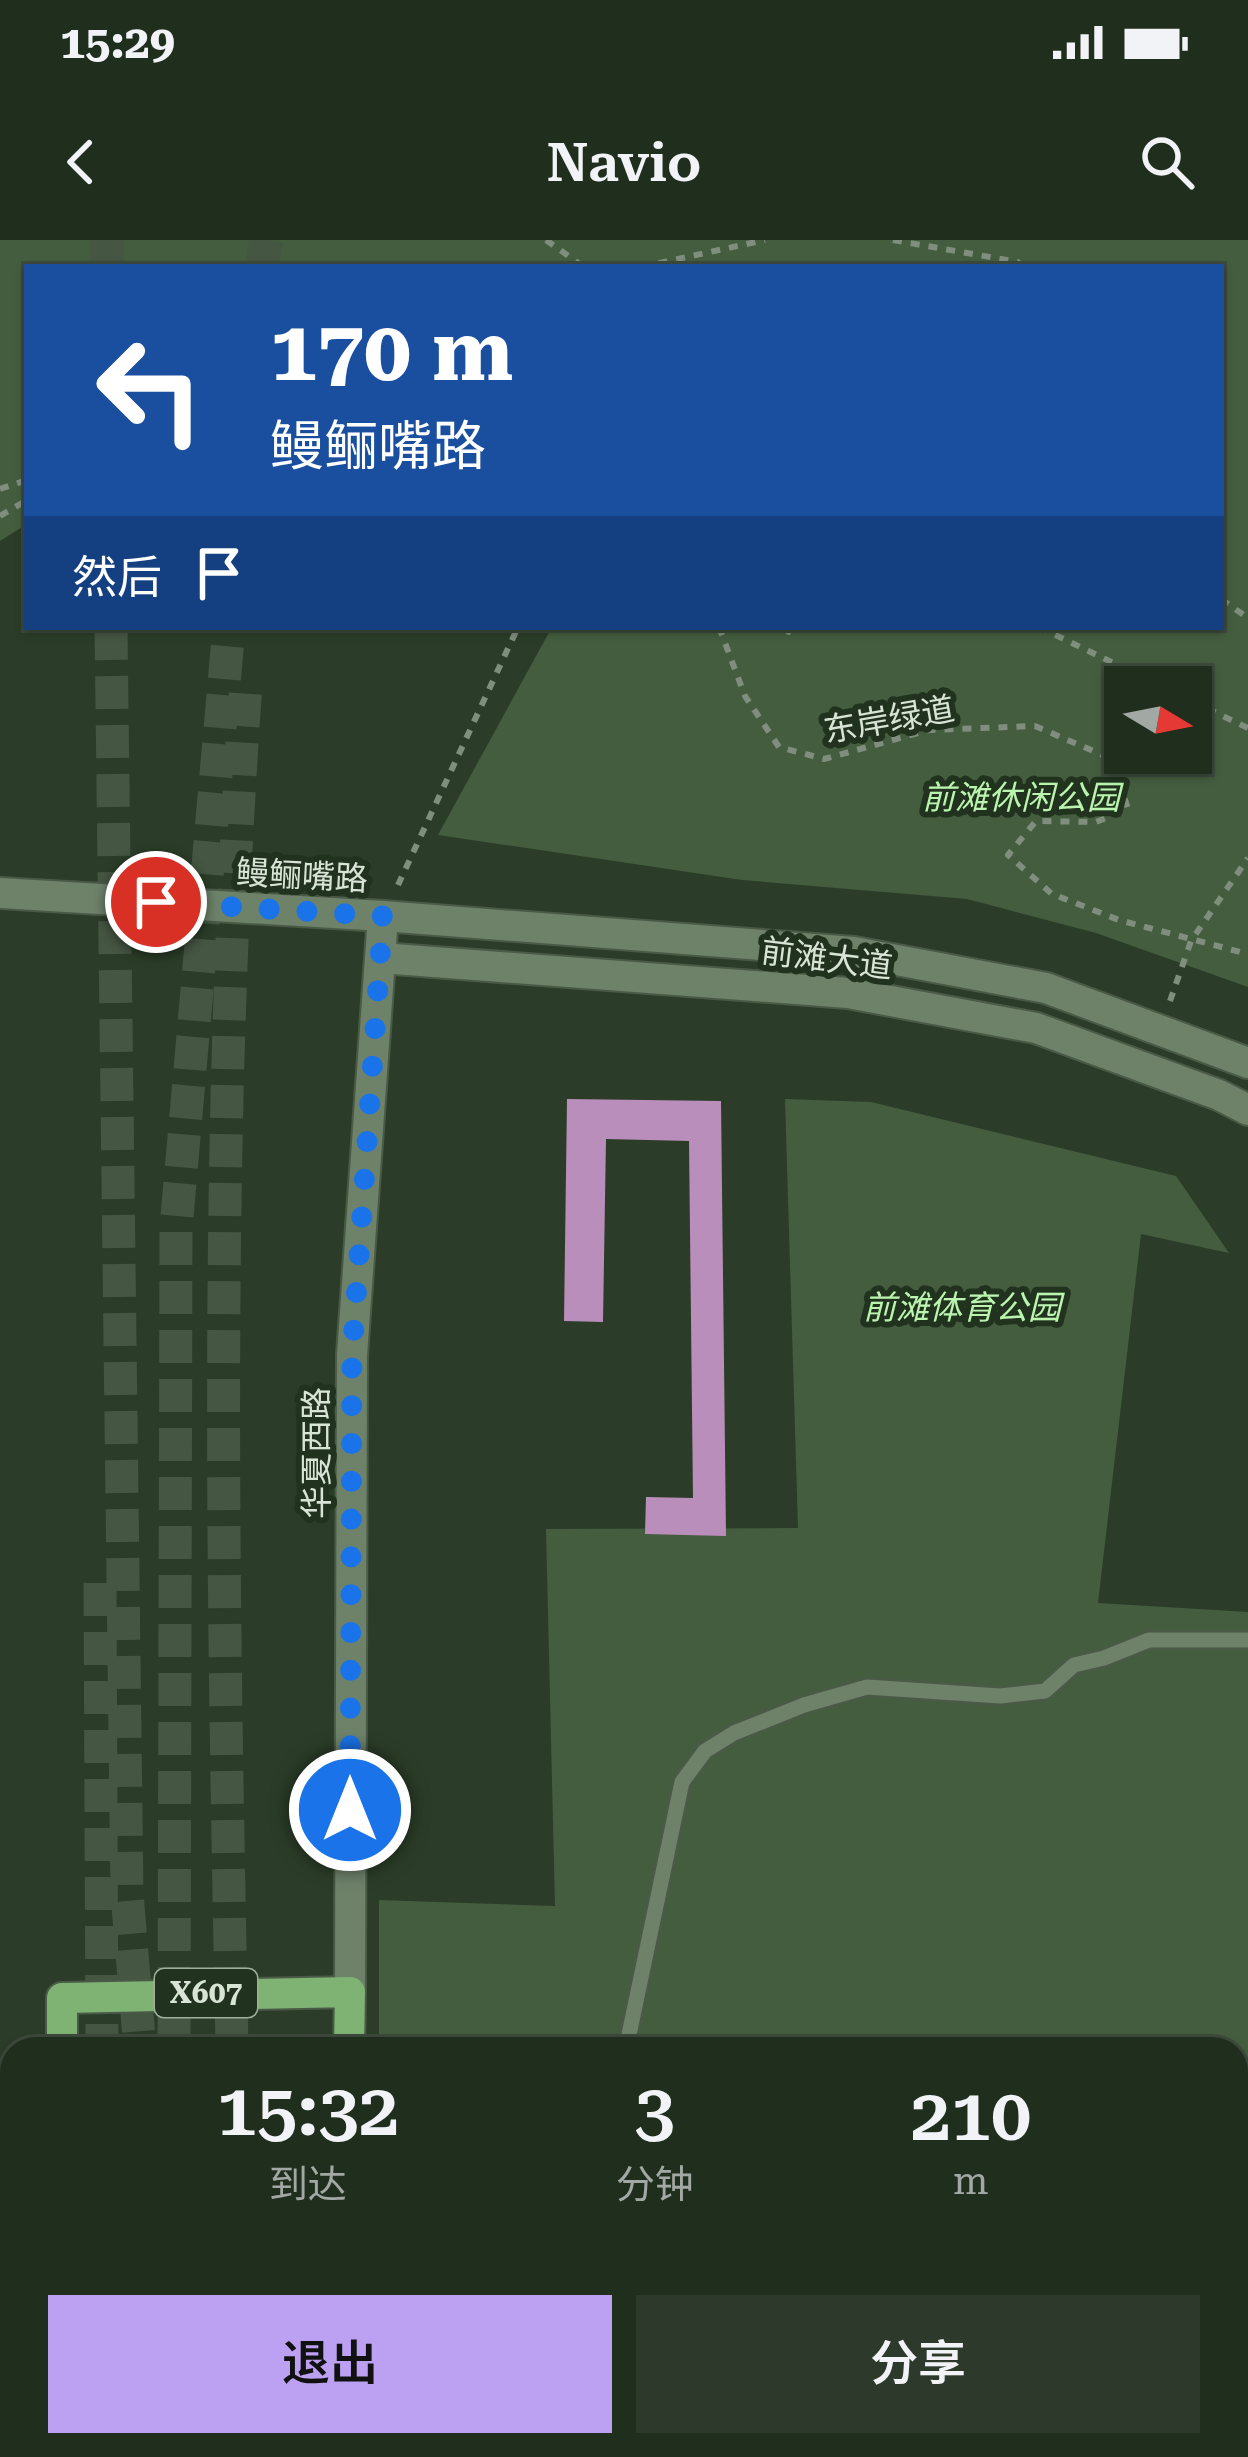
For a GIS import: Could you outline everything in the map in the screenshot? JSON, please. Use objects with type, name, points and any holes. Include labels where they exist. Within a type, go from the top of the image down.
[{"type":"main road","name":"X607","points":[[62,2037],[62,1998],[350,1992]]},
{"type":"main road","name":"华夏西路","points":[[349,2037],[350,1992]]},
{"type":"street","name":"鳗鲡嘴路","points":[[0,893],[383,916]]},
{"type":"street","name":"华夏西路","points":[[350,1992],[352,1355],[383,916]]},
{"type":"street","name":"前滩大道","points":[[383,916],[854,952],[1046,988],[1248,1063]]},
{"type":"street","name":"前滩大道","points":[[381,958],[848,993],[1036,1028],[1248,1110]]},
{"type":"lane","points":[[629,2037],[682,1782],[705,1751],[734,1733],[787,1712],[867,1687],[1000,1696],[1045,1691],[1074,1664],[1149,1640],[1248,1640]]},
{"type":"path","points":[[546,240],[580,264]]},
{"type":"path","points":[[655,264],[765,240]]},
{"type":"path","points":[[893,240],[1019,264]]},
{"type":"path","points":[[383,916],[517,630]]},
{"type":"path","name":"东岸绿道","points":[[720,630],[746,696],[779,747],[824,759],[929,730],[1035,726],[1112,759],[1128,809],[1096,822],[1036,821],[1008,855],[1052,894],[1119,920],[1248,954]]},
{"type":"path","points":[[1045,630],[1120,666]]},
{"type":"path","points":[[1212,710],[1248,728]]},
{"type":"path","points":[[1192,940],[1248,858]]},
{"type":"green space","name":"前滩休闲公园","points":[[0,240],[1248,240],[1248,987],[1096,933],[967,899],[742,880],[438,835],[550,630],[1224,630],[1224,264],[24,264],[24,526],[0,541]]},
{"type":"green space","name":"前滩体育公园","points":[[785,1099],[871,1102],[1176,1176],[1229,1253],[1141,1234],[1098,1603],[1248,1612],[1248,2037],[379,2037],[379,1900],[555,1906],[546,1529],[798,1528]]},
{"type":"building","points":[[567,1099],[721,1101],[726,1536],[645,1534],[646,1497],[693,1498],[689,1141],[606,1139],[603,1322],[564,1321]]},
{"type":"tunnel","points":[[107,240],[107,264]]},
{"type":"tunnel","points":[[262,264],[266,240]]},
{"type":"tunnel","points":[[111,630],[127,1894],[139,2037]]},
{"type":"tunnel","points":[[174,2037],[176,1228],[229,630]]},
{"type":"tunnel","points":[[232,2037],[224,1537],[225,1195],[246,683]]},
{"type":"tunnel","points":[[100,1583],[102,2037]]},
{"type":"route","points":[[156,902],[383,916],[352,1355],[350,1810]]}]
